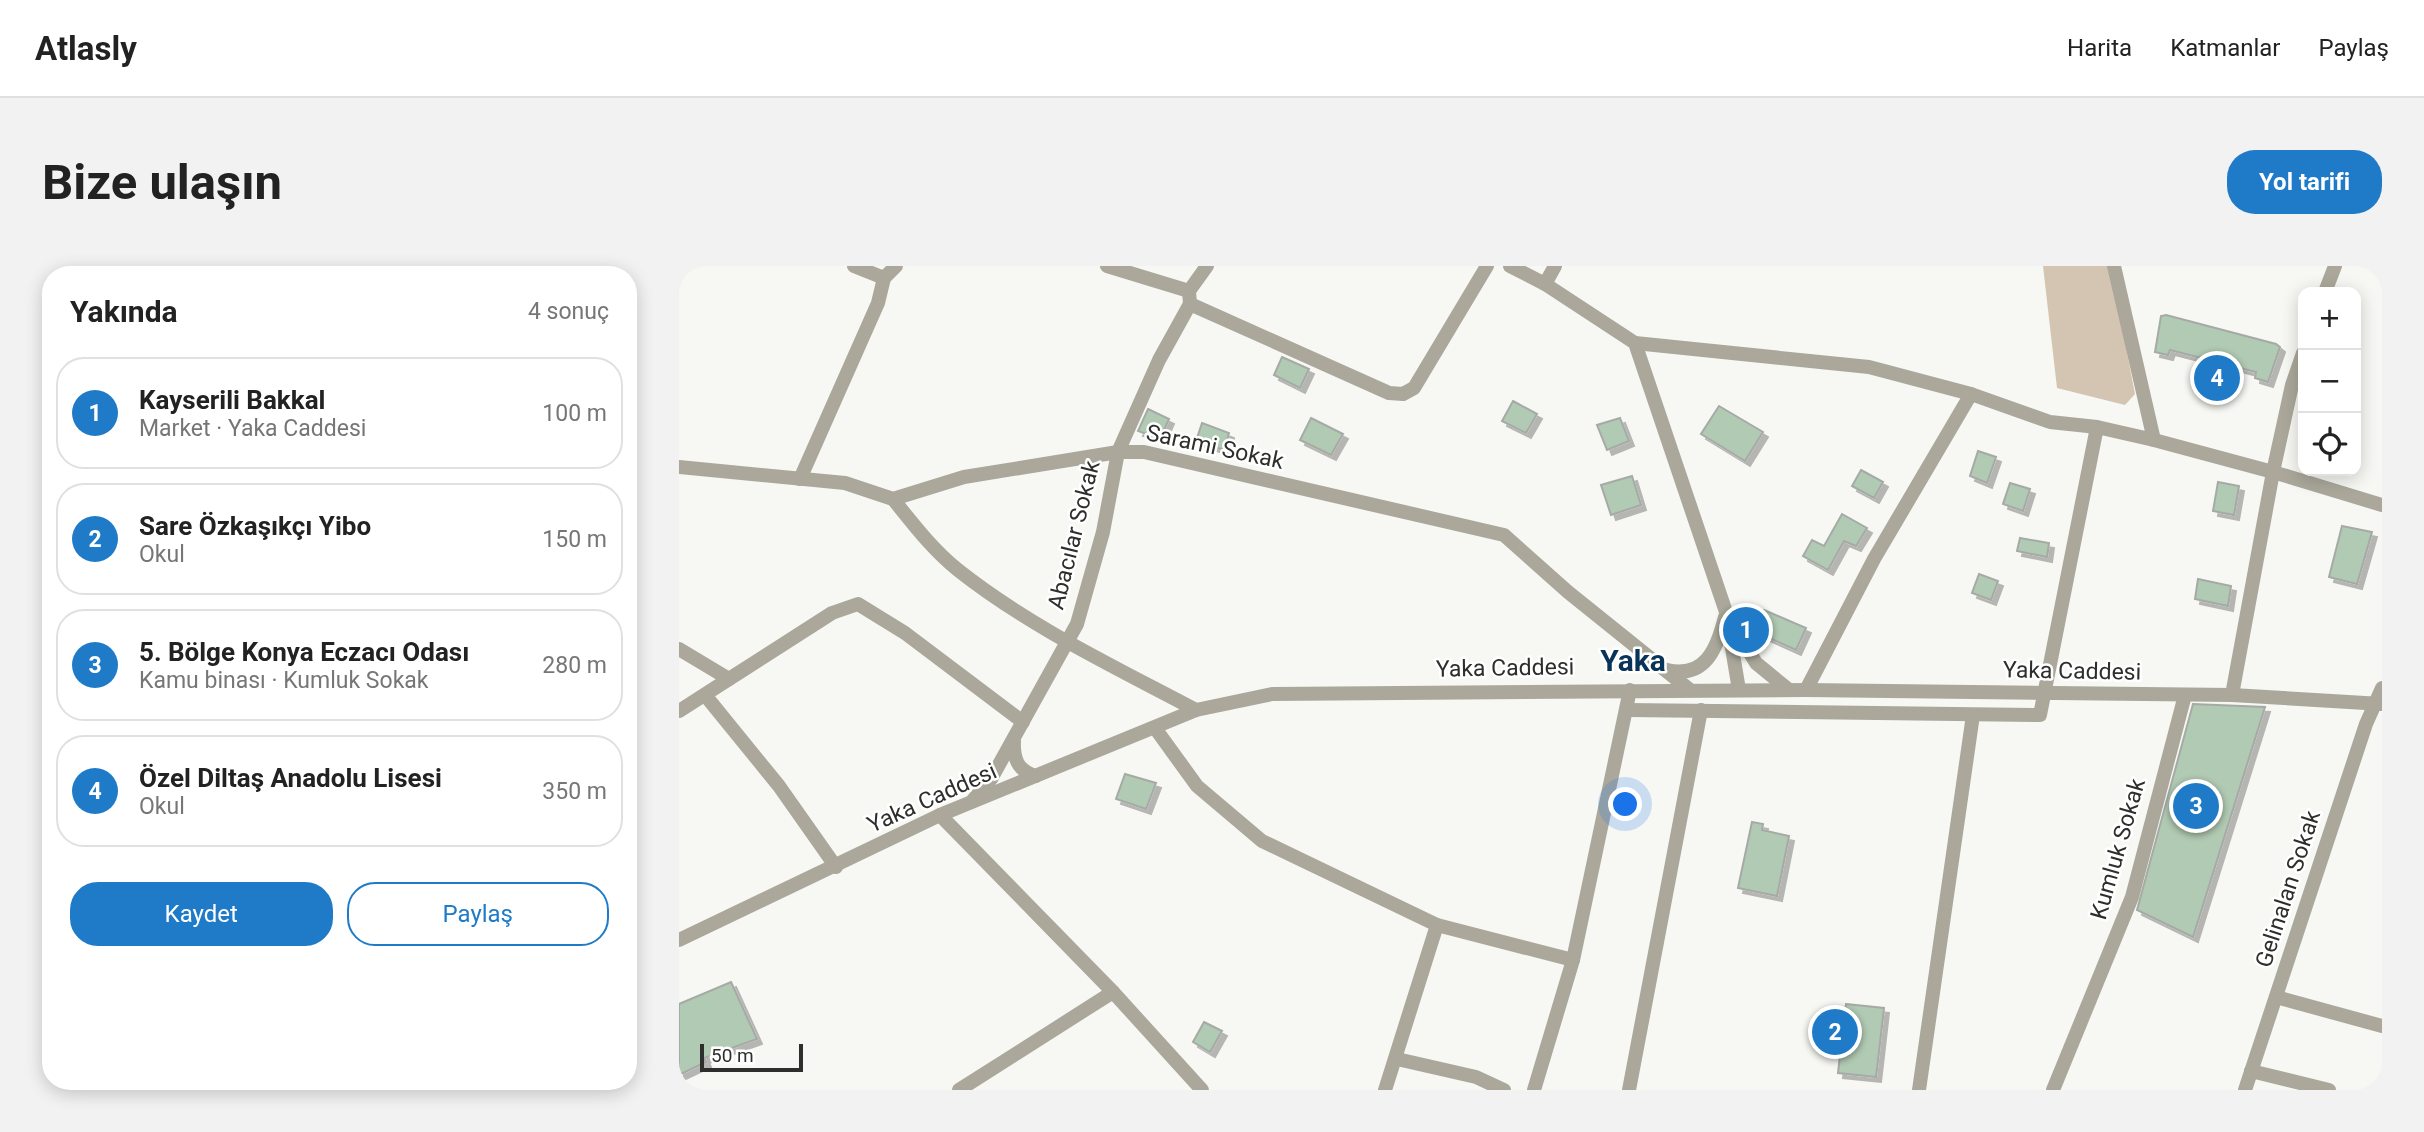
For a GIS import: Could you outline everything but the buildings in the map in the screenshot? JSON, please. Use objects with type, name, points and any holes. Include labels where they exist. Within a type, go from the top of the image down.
[{"type":"street","points":[[854,266],[884,278]]},
{"type":"street","points":[[800,479],[879,303],[884,278],[896,266]]},
{"type":"street","points":[[1107,266],[1189,298],[1389,393],[1403,394],[1414,388],[1487,266]]},
{"type":"street","name":"Abacılar Sokak","points":[[967,806],[991,779],[1067,641],[1088,592],[1118,452],[1159,360],[1207,266]]},
{"type":"street","points":[[1510,266],[1545,284],[1635,343],[1869,367],[1971,394],[2050,422],[2097,427],[2154,440],[2382,505]]},
{"type":"street","points":[[1545,284],[1555,266]]},
{"type":"street","points":[[2114,266],[2154,440]]},
{"type":"street","points":[[2327,287],[2335,266]]},
{"type":"street","points":[[1635,343],[1726,612],[1739,690]]},
{"type":"street","points":[[2232,695],[2273,472],[2298,368]]},
{"type":"street","points":[[1806,690],[1874,559],[1971,394]]},
{"type":"street","points":[[1627,710],[2040,715],[2097,427]]},
{"type":"street","name":"Sarami Sokak","points":[[893,499],[964,477],[1118,452],[1144,452],[1504,535],[1661,669],[1690,690]]},
{"type":"street","points":[[679,467],[845,483],[893,499],[923,536],[956,568],[1010,607],[1067,641],[1196,710]]},
{"type":"street","points":[[679,711],[832,613],[858,604],[905,633],[1023,722]]},
{"type":"street","points":[[1661,669],[1682,674],[1700,667],[1721,636],[1726,612]]},
{"type":"street","points":[[1726,612],[1756,663],[1789,690]]},
{"type":"street","points":[[679,649],[729,679]]},
{"type":"street","name":"Gelinalan Sokak","points":[[2245,1090],[2379,704],[2382,688]]},
{"type":"street","points":[[1534,1090],[1573,960],[1630,690]]},
{"type":"street","name":"Yaka Caddesi","points":[[679,940],[940,815],[1196,710],[1272,694],[1806,690],[2232,695],[2379,704]]},
{"type":"street","points":[[705,695],[779,786],[836,867]]},
{"type":"street","name":"Kumluk Sokak","points":[[2053,1090],[2132,897],[2185,695]]},
{"type":"street","points":[[1629,1090],[1701,710]]},
{"type":"street","points":[[1919,1090],[1973,715]]},
{"type":"street","points":[[1155,728],[1197,786],[1262,841],[1437,925],[1573,960]]},
{"type":"street","points":[[1014,738],[1014,754],[1018,765],[1036,776]]},
{"type":"street","points":[[940,815],[1113,992],[1202,1090]]},
{"type":"street","points":[[1385,1090],[1397,1059],[1437,925]]},
{"type":"street","points":[[959,1090],[1113,992]]},
{"type":"street","points":[[2276,997],[2382,1026]]},
{"type":"street","points":[[1397,1059],[1476,1077],[1504,1090]]},
{"type":"street","points":[[2251,1071],[2329,1090]]},
{"type":"shaded area","points":[[2043,266],[2110,266],[2135,394],[2125,405],[2057,388]]},
{"type":"place","name":"Özel Diltaş Anadolu Lisesi","points":[[2217,378]]},
{"type":"place","name":"Kayserili Bakkal","points":[[1746,630]]},
{"type":"place","name":"5. Bölge Konya Eczacı Odası","points":[[2196,806]]},
{"type":"place","name":"Sare Özkaşıkçı Yibo","points":[[1835,1032]]},
{"type":"district","name":"Yaka","points":[[1633,660]]}]
